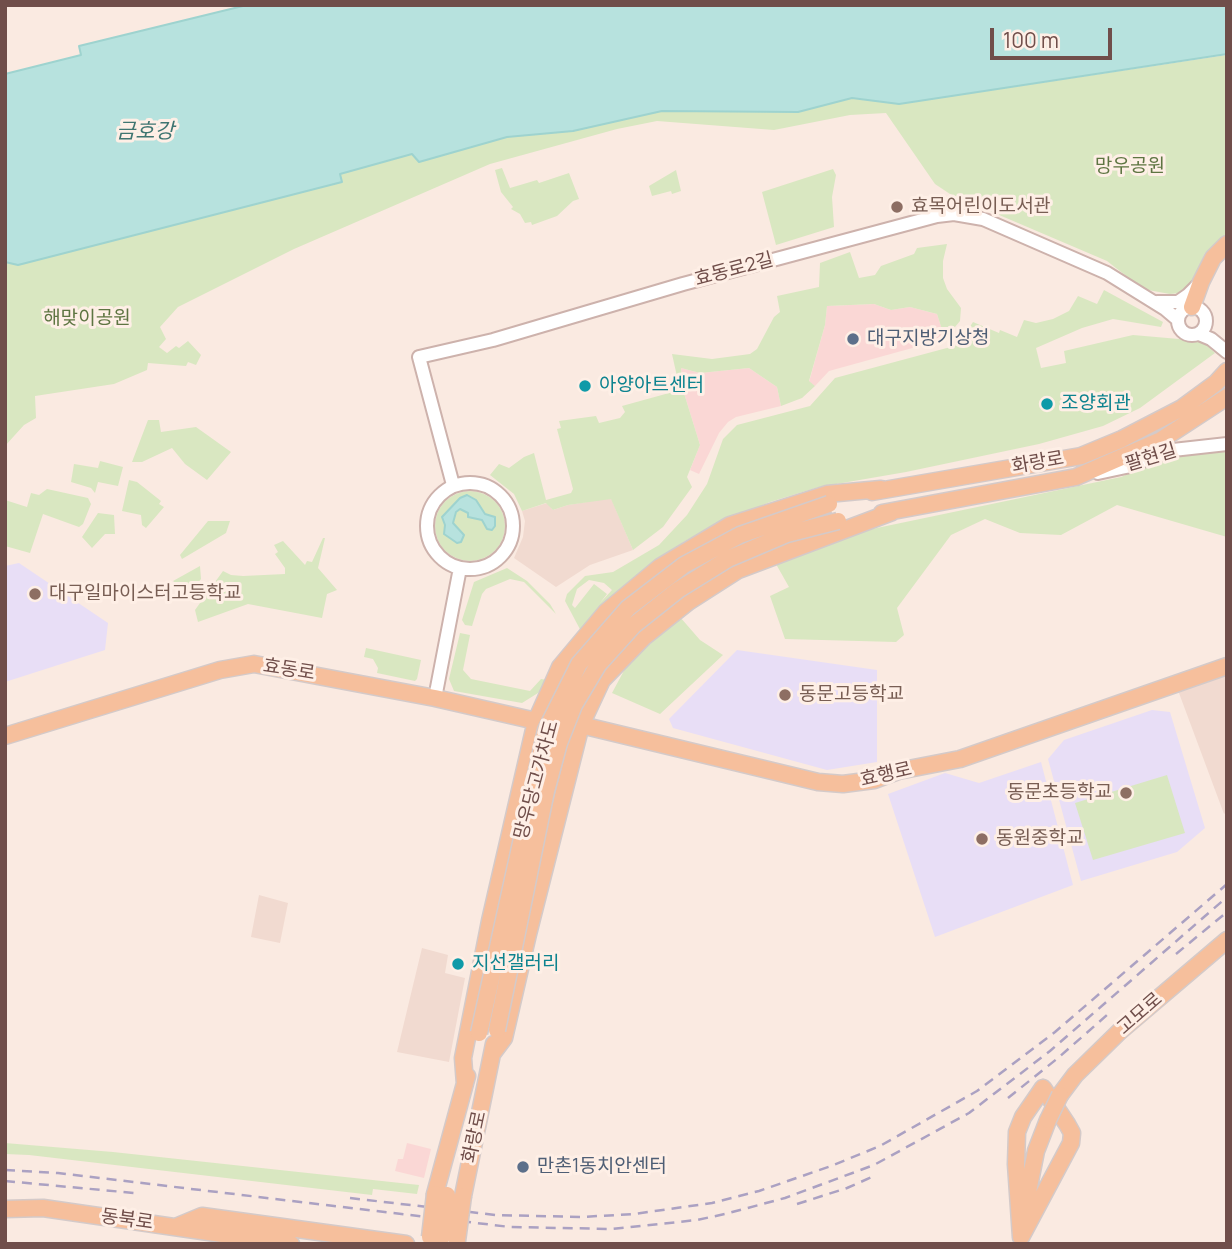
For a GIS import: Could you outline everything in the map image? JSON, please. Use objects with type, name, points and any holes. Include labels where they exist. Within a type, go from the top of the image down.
[{"type":"main road","points":[[1196,321],[1200,285],[1213,258],[1227,244]]},
{"type":"main road","name":"화랑로","points":[[829,505],[881,489],[1081,456],[1172,414],[1221,377]]},
{"type":"main road","name":"화랑로","points":[[838,521],[1076,477],[1161,440],[1226,397]]},
{"type":"main road","points":[[465,1084],[463,1058],[482,955],[536,721],[560,667],[606,612],[660,567],[730,525],[827,494],[881,489]]},
{"type":"main road","name":"망우당고가차도","points":[[479,1033],[546,730],[579,664],[628,608],[684,565],[740,535],[829,505]]},
{"type":"main road","points":[[492,1054],[505,1038],[528,934],[581,725],[602,680],[644,637],[688,601],[738,570],[892,512]]},
{"type":"main road","name":"망우당고가차도","points":[[497,1030],[546,791],[559,743],[574,705],[598,665],[634,625],[678,590],[728,559],[787,534],[838,521]]},
{"type":"main road","name":"효동로","points":[[5,736],[220,670],[254,664],[435,698],[536,721]]},
{"type":"main road","name":"효행로","points":[[536,721],[581,725],[783,775],[843,784],[874,780],[898,771],[960,759],[1227,666]]},
{"type":"main road","name":"고모로","points":[[1021,1241],[1036,1152],[1060,1095],[1075,1075],[1119,1031],[1227,940]]},
{"type":"main road","name":"화랑로","points":[[443,1241],[448,1195],[497,1030]]},
{"type":"main road","name":"화랑로","points":[[443,1241],[448,1195],[443,1160],[479,1033]]},
{"type":"main road","points":[[1043,1088],[1072,1133],[1071,1143],[1021,1241],[1016,1164],[1017,1132],[1023,1117],[1043,1088]]},
{"type":"main road","name":"동북로","points":[[5,1209],[43,1208],[291,1244]]},
{"type":"main road","points":[[176,1227],[202,1216],[406,1244]]},
{"type":"main road","points":[[176,1227],[211,1244]]},
{"type":"street","name":"효동로2길","points":[[453,485],[419,357],[493,341],[683,284],[926,219],[954,214],[983,219],[1107,273],[1160,305]]},
{"type":"street","points":[[1160,305],[1178,302],[1200,285]]},
{"type":"street","points":[[1160,305],[1196,321],[1227,352]]},
{"type":"street","name":"팔현길","points":[[1076,477],[1126,467],[1173,450],[1227,444]]},
{"type":"street","points":[[467,482],[491,487],[508,504],[513,516],[511,540],[501,556],[485,566],[460,568],[444,561],[428,537],[427,526],[432,505],[438,496],[453,485],[467,482]]},
{"type":"street","points":[[435,698],[460,568]]},
{"type":"shaded area","points":[[874,304],[891,310],[910,307],[937,314],[945,339],[829,371],[815,386],[809,382],[825,325],[827,306]]},
{"type":"shaded area","points":[[681,368],[700,373],[749,368],[777,387],[781,406],[736,417],[728,422],[719,433],[699,474],[690,470],[700,445],[683,390]]},
{"type":"shaded area","points":[[611,498],[633,550],[590,565],[556,587],[514,558],[523,537],[525,521],[522,511],[547,503],[553,510]]},
{"type":"shaded area","name":"대구일마이스터고등학교","points":[[19,563],[108,623],[105,650],[5,682],[5,566]]},
{"type":"shaded area","name":"동문고등학교","points":[[737,650],[877,670],[877,762],[827,770],[673,728],[669,719]]},
{"type":"shaded area","points":[[1227,669],[1227,811],[1224,814],[1176,685]]},
{"type":"shaded area","name":"동문초등학교","points":[[1152,710],[1170,712],[1205,828],[1177,852],[1081,881],[1048,759],[1064,740]]},
{"type":"shaded area","name":"동원중학교","points":[[1041,762],[1073,885],[935,937],[888,794],[945,773],[979,783]]},
{"type":"shaded area","points":[[259,895],[288,903],[280,943],[251,937]]},
{"type":"shaded area","points":[[422,948],[448,955],[445,973],[465,978],[449,1062],[397,1052]]},
{"type":"shaded area","points":[[407,1143],[431,1149],[424,1178],[395,1171],[398,1159],[403,1159]]},
{"type":"green space","points":[[1227,55],[1227,237],[1205,253],[1191,284],[1180,293],[1148,290],[1107,261],[950,194],[935,184],[886,113],[850,115],[774,130],[657,121],[617,129],[490,164],[294,249],[178,307],[160,327],[166,339],[159,347],[167,353],[188,341],[201,355],[196,365],[188,362],[186,366],[148,363],[147,370],[114,384],[35,396],[36,418],[24,425],[5,446],[5,262],[18,265],[341,182],[339,174],[412,154],[419,162],[507,137],[574,131],[662,111],[798,112],[852,98],[899,104]]},
{"type":"green space","points":[[502,168],[510,188],[537,180],[539,183],[569,173],[579,199],[557,216],[532,225],[531,222],[525,223],[520,214],[511,209],[513,207],[501,192],[495,170]]},
{"type":"green space","points":[[833,169],[836,175],[832,197],[834,227],[776,245],[762,192]]},
{"type":"green space","points":[[676,170],[681,191],[652,196],[649,186]]},
{"type":"green space","points":[[947,244],[943,278],[947,289],[961,308],[960,321],[945,339],[937,314],[910,307],[891,310],[874,304],[827,306],[825,325],[809,381],[815,386],[802,398],[781,406],[777,387],[749,368],[700,373],[681,368],[683,390],[700,445],[687,477],[692,487],[663,527],[633,550],[611,499],[568,505],[553,510],[546,503],[522,511],[514,494],[490,475],[499,464],[509,468],[534,453],[546,500],[571,493],[573,489],[557,429],[561,428],[559,421],[596,416],[599,423],[620,418],[625,412],[622,406],[680,390],[672,354],[712,359],[750,354],[757,349],[774,317],[780,312],[777,296],[819,287],[820,263],[850,252],[859,278],[875,275],[881,266],[914,254],[917,248]]},
{"type":"green space","points":[[1104,290],[1163,322],[1161,327],[1113,319],[1082,328],[1036,348],[1041,368],[1066,363],[1064,351],[1133,335],[1202,341],[1215,353],[1140,408],[1103,426],[1039,444],[819,487],[770,502],[715,525],[685,541],[634,577],[582,633],[565,601],[567,594],[585,576],[613,572],[659,545],[687,515],[707,484],[723,439],[737,425],[810,406],[835,378],[958,345],[973,322],[1017,337],[1024,320],[1036,323],[1053,319],[1069,311],[1078,296],[1097,304]],"holes":[[[589,580],[604,583],[612,590],[600,603],[607,594],[594,584],[575,608],[572,605],[577,589]]]},
{"type":"green space","points":[[148,420],[159,420],[161,432],[196,427],[231,452],[207,480],[185,464],[172,448],[142,462],[132,462]]},
{"type":"green space","points":[[1227,450],[1227,537],[1117,505],[1061,535],[1020,533],[985,519],[951,535],[897,608],[904,635],[896,642],[785,639],[770,596],[789,587],[772,557],[872,529],[1121,477],[1162,460],[1188,453]]},
{"type":"green space","points":[[100,461],[123,467],[118,486],[98,482],[95,493],[91,488],[71,482],[74,464],[98,468]]},
{"type":"green space","points":[[129,480],[137,482],[161,501],[159,504],[164,507],[146,528],[142,525],[141,515],[122,511]]},
{"type":"green space","points":[[47,489],[88,498],[91,504],[83,524],[79,527],[43,514],[30,553],[5,546],[5,500],[27,507],[31,493],[39,495]]},
{"type":"green space","points":[[470,491],[495,501],[505,526],[495,551],[470,561],[445,551],[435,526],[445,501]]},
{"type":"green space","points":[[98,513],[114,515],[115,534],[105,534],[92,548],[82,537]]},
{"type":"green space","points":[[208,521],[230,521],[226,533],[182,559],[180,555]]},
{"type":"green space","points":[[323,538],[318,568],[337,590],[327,594],[322,618],[248,604],[198,622],[195,610],[223,571],[243,576],[285,574],[285,568],[275,554],[278,552],[274,545],[283,541],[305,565],[307,561],[312,562]]},
{"type":"green space","points":[[200,566],[201,579],[189,594],[173,581]]},
{"type":"green space","points":[[507,568],[527,581],[556,614],[524,582],[510,579],[486,589],[472,626],[465,625],[462,620],[474,582]]},
{"type":"green space","points":[[680,617],[700,640],[723,655],[660,714],[612,693],[627,665]]},
{"type":"green space","points":[[460,633],[470,635],[463,670],[471,679],[530,691],[541,679],[548,680],[538,693],[522,703],[454,691],[449,679]]},
{"type":"green space","points":[[366,648],[421,660],[417,679],[415,681],[377,673],[378,668],[373,659],[364,657]]},
{"type":"green space","points":[[1167,775],[1185,833],[1093,860],[1075,803]]},
{"type":"green space","points":[[5,1143],[419,1185],[417,1194],[373,1189],[372,1195],[5,1154]]},
{"type":"water","name":"금호강","points":[[247,5],[1227,5],[1227,54],[899,104],[852,98],[798,112],[662,111],[573,131],[507,137],[419,162],[412,154],[340,174],[342,182],[18,265],[5,262],[5,74],[81,55],[79,46]]},
{"type":"water","points":[[467,495],[476,500],[485,514],[495,517],[495,526],[492,530],[487,529],[482,520],[468,517],[468,513],[460,509],[456,512],[453,523],[464,535],[461,542],[457,543],[444,534],[442,517],[460,498]]},
{"type":"railway","points":[[350,1198],[496,1215],[581,1217],[634,1214],[712,1203],[759,1191],[831,1166],[880,1146],[977,1091],[1055,1032],[1227,884]]},
{"type":"railway","points":[[5,1170],[58,1173],[510,1227],[612,1229],[697,1220],[725,1214],[785,1198],[874,1165],[969,1113],[1050,1051],[1227,897]]},
{"type":"railway","points":[[1176,954],[1227,912]]},
{"type":"railway","points":[[1008,1098],[1107,1015]]},
{"type":"railway","points":[[797,1204],[872,1177]]},
{"type":"railway","points":[[5,1181],[134,1193]]},
{"type":"place","name":"효목어린이도서관","points":[[897,207]]},
{"type":"place","name":"대구지방기상청","points":[[853,339]]},
{"type":"place","name":"아양아트센터","points":[[585,386]]},
{"type":"place","name":"조양회관","points":[[1047,404]]},
{"type":"place","name":"대구일마이스터고등학교","points":[[35,594]]},
{"type":"place","name":"동문고등학교","points":[[785,695]]},
{"type":"place","name":"동문초등학교","points":[[1126,793]]},
{"type":"place","name":"동원중학교","points":[[982,839]]},
{"type":"place","name":"지선갤러리","points":[[458,964]]},
{"type":"place","name":"만촌1동치안센터","points":[[523,1167]]},
{"type":"park label","name":"망우공원","points":[[1130,167]]},
{"type":"park label","name":"해맞이공원","points":[[87,319]]}]
